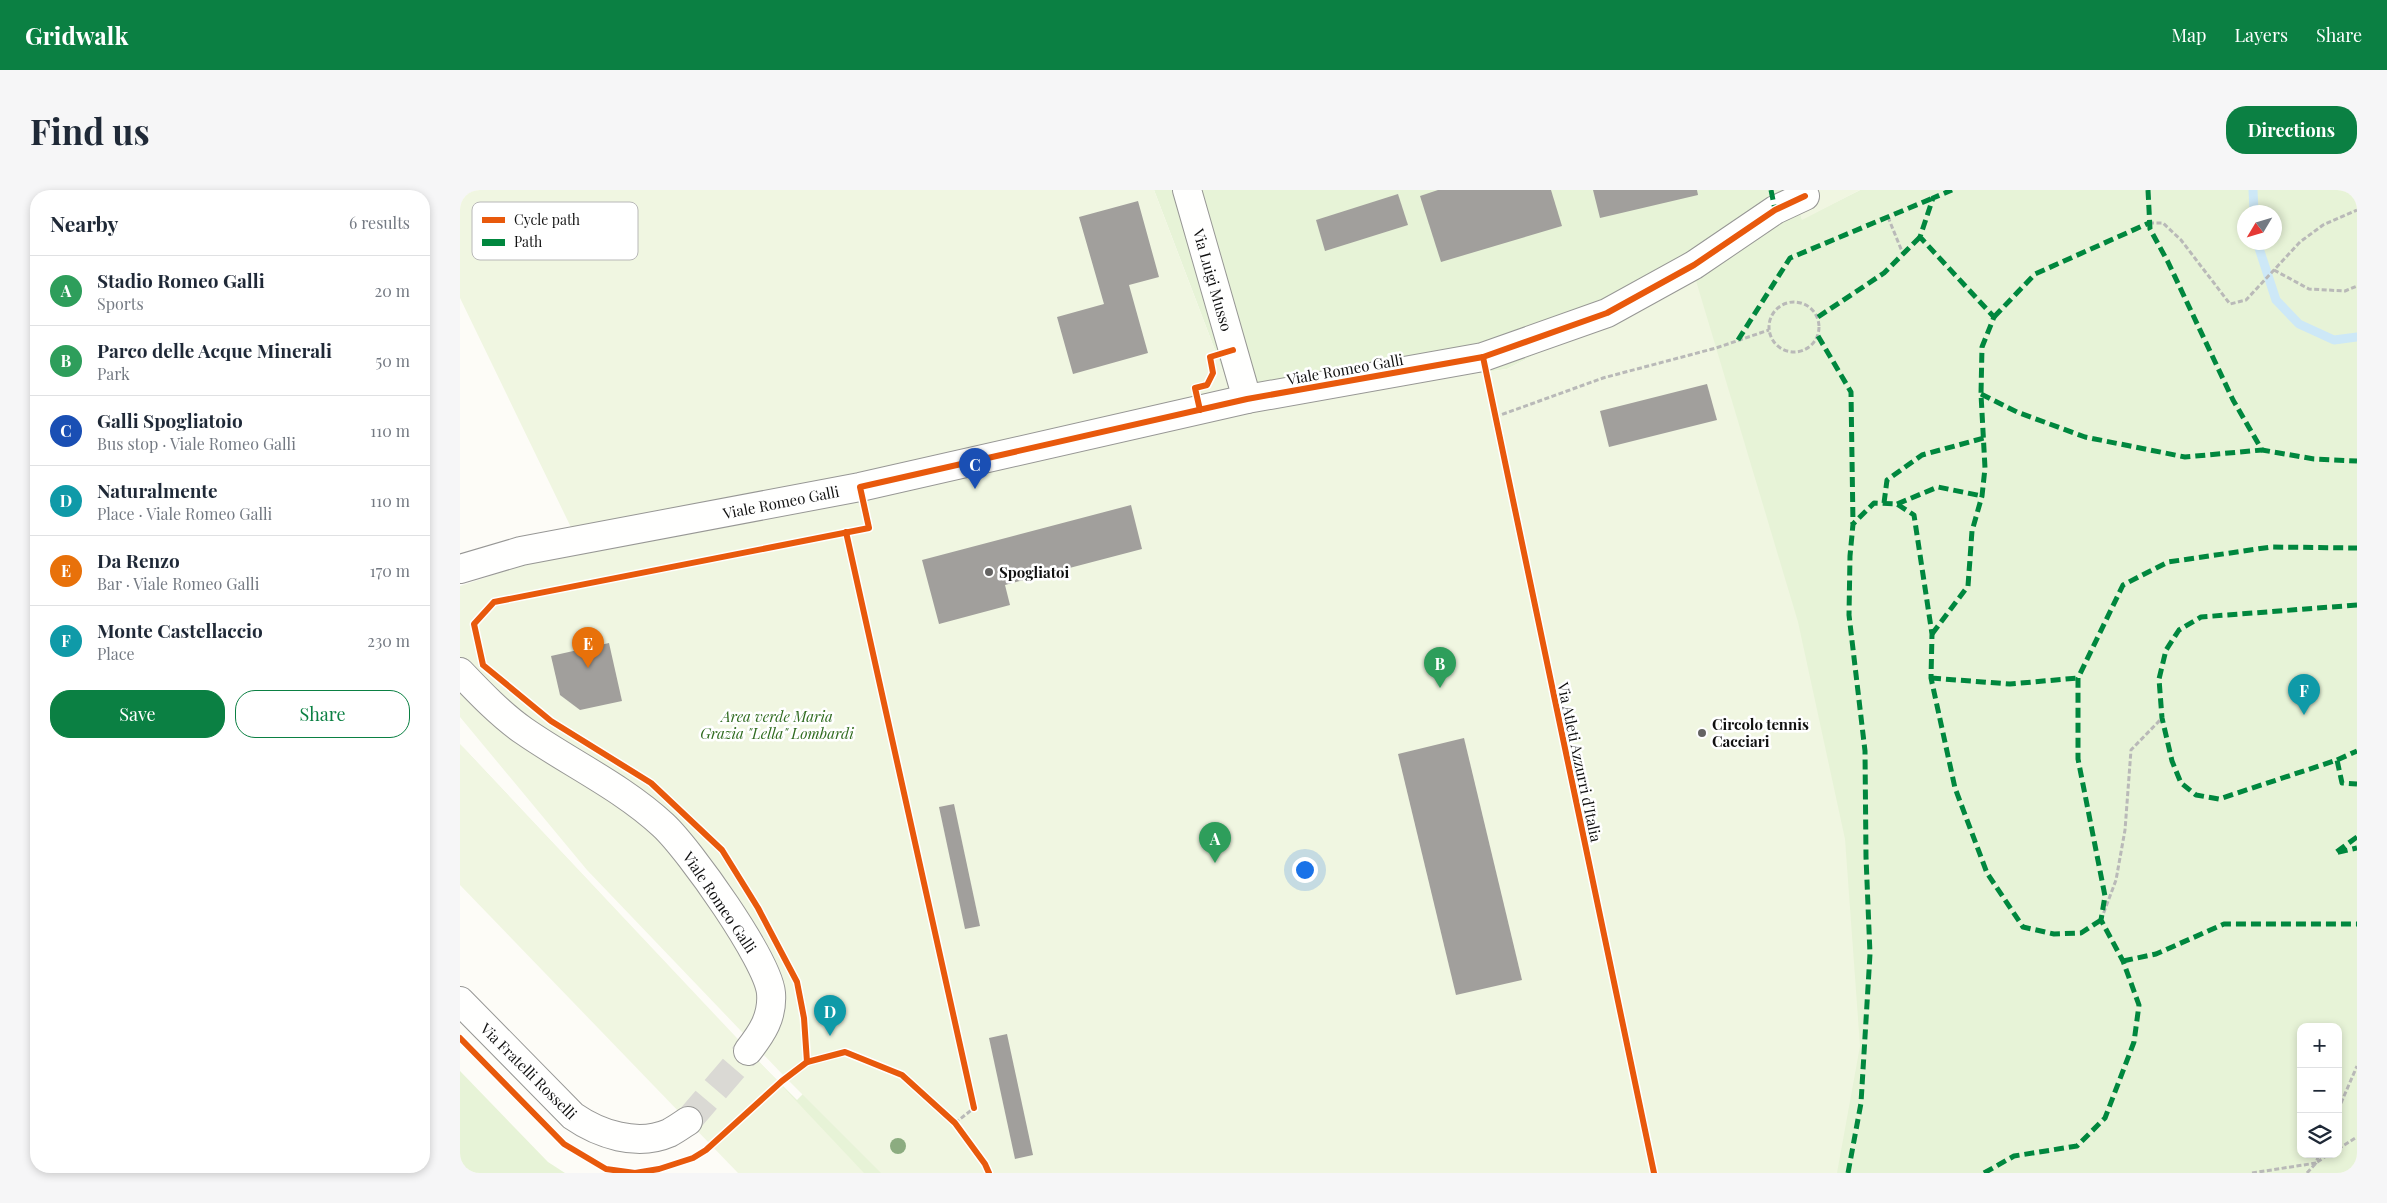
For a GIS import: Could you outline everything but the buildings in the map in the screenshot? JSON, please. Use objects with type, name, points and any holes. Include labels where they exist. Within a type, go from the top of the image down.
[{"type":"street","name":"Via Luigi Musso","points":[[1188,190],[1247,399]]},
{"type":"street","name":"Viale Romeo Galli","points":[[460,569],[521,552],[860,487],[1247,399],[1483,357],[1598,316],[1694,265],[1775,210],[1805,196]]},
{"type":"street","name":"Viale Romeo Galli","points":[[460,672],[523,730],[650,814],[664,826],[696,862],[757,957],[771,993],[766,1028],[748,1051]]},
{"type":"street","name":"Via Fratelli Rosselli","points":[[460,1002],[572,1116],[590,1128],[610,1135],[632,1138],[668,1134],[688,1121]]},
{"type":"path","points":[[2149,223],[2163,223],[2182,240],[2230,304],[2246,300],[2300,242],[2323,225],[2357,210]]},
{"type":"path","points":[[1888,217],[1903,254]]},
{"type":"path","points":[[2274,270],[2310,289],[2345,291],[2357,286]]},
{"type":"path","points":[[1792,301],[1807,305],[1813,310],[1819,323],[1818,336],[1814,343],[1800,351],[1791,352],[1776,344],[1769,330],[1772,314],[1777,308],[1792,301]]},
{"type":"path","points":[[1495,417],[1603,378],[1716,348],[1769,330]]},
{"type":"path","points":[[1493,407],[1497,426]]},
{"type":"path","points":[[2101,920],[2116,880],[2122,846],[2131,750],[2162,718]]},
{"type":"path","points":[[2342,1101],[2357,1066]]},
{"type":"path","points":[[955,1123],[974,1108],[972,1098]]},
{"type":"path","points":[[948,1117],[960,1130]]},
{"type":"path","points":[[2342,1146],[2357,1137]]},
{"type":"path","points":[[2316,1163],[2318,1158]]},
{"type":"path","points":[[2307,1173],[2324,1158]]},
{"type":"path","points":[[2252,1173],[2316,1163]]},
{"type":"green space","name":"Area verde Maria Grazia \"Lella\" Lombardi","points":[[460,190],[1154,190],[1237,408],[1507,369],[1694,274],[1798,622],[1845,839],[1860,1046],[1837,1173],[881,1173],[786,1078],[587,870],[460,717],[460,586],[580,546],[460,298]]},
{"type":"green space","points":[[1154,190],[1793,190],[1802,219],[1860,190],[2357,190],[2357,1173],[826,1173],[460,744],[748,1051],[797,1100],[1472,414],[1694,274],[1507,369],[1237,408]]},
{"type":"green space","points":[[1793,190],[1860,190],[1802,220]]},
{"type":"green space","points":[[460,744],[864,1173],[738,1173],[460,885]]},
{"type":"green space","points":[[460,1071],[548,1162],[565,1173],[460,1173]]},
{"type":"waterway","points":[[2253,190],[2254,205]]},
{"type":"waterway","points":[[2260,250],[2276,300],[2299,324],[2334,340],[2357,337]]},
{"type":"waterway","points":[[2353,1173],[2357,1170]]},
{"type":"tunnel","points":[[688,1121],[748,1051]]},
{"type":"marked path","points":[[1771,190],[1775,210]]},
{"type":"marked path","points":[[1932,634],[1968,586],[1972,531],[1982,496],[1985,468],[1981,394],[1982,347],[1994,317],[1920,237],[1933,198],[1952,190]]},
{"type":"marked path","points":[[2148,190],[2150,229],[2168,262],[2233,400],[2262,450],[2314,459],[2357,461]]},
{"type":"marked path","points":[[1738,340],[1790,258],[1933,198]]},
{"type":"marked path","points":[[1994,317],[2035,274],[2149,223]]},
{"type":"marked path","points":[[1818,317],[1884,273],[1920,237]]},
{"type":"marked path","points":[[1818,336],[1851,392],[1853,524]]},
{"type":"marked path","points":[[1981,394],[2017,412],[2085,437],[2185,457],[2262,450]]},
{"type":"marked path","points":[[1884,503],[1887,480],[1922,455],[1984,438]]},
{"type":"marked path","points":[[1897,504],[1938,487],[1982,496]]},
{"type":"marked path","points":[[1848,1173],[1861,1103],[1870,954],[1866,857],[1865,751],[1849,615],[1850,556],[1853,524],[1874,503],[1897,504],[1914,515],[1932,634],[1931,678],[1955,788],[1987,873],[2023,927],[2054,934],[2081,933],[2101,920]]},
{"type":"marked path","points":[[1984,1173],[2014,1156],[2077,1146],[2105,1118],[2134,1042],[2139,1005],[2123,961],[2101,920],[2105,896],[2078,759],[2078,678],[2123,585],[2168,562],[2271,547],[2357,548]]},
{"type":"marked path","points":[[2357,605],[2201,617],[2179,630],[2166,650],[2159,679],[2162,718],[2172,761],[2181,783],[2196,795],[2219,799],[2337,760],[2342,783],[2357,784]]},
{"type":"marked path","points":[[1931,678],[2010,684],[2078,678]]},
{"type":"marked path","points":[[2337,760],[2357,751]]},
{"type":"marked path","points":[[2357,837],[2335,853],[2357,848]]},
{"type":"marked path","points":[[2123,961],[2156,954],[2224,924],[2357,924]]},
{"type":"cycle path","points":[[807,1062],[804,1018],[797,982],[758,908],[722,850],[651,783],[551,721],[483,665],[474,624],[494,602],[869,528],[860,487],[1247,399],[1483,357],[1607,313],[1694,265],[1775,210],[1805,196]]},
{"type":"cycle path","points":[[1200,410],[1195,388],[1207,385],[1213,373],[1210,357],[1233,350]]},
{"type":"cycle path","name":"Via Atleti Azzurri d'Italia","points":[[1483,357],[1654,1173]]},
{"type":"cycle path","points":[[846,532],[974,1108]]},
{"type":"cycle path","points":[[460,1038],[564,1144],[606,1169],[635,1173],[659,1169],[693,1158],[706,1150],[782,1081],[807,1062],[845,1052],[902,1075],[955,1123],[985,1164],[989,1173]]},
{"type":"place","name":"Galli Spogliatoio","points":[[975,489]]},
{"type":"place","name":"Spogliatoi","points":[[989,572]]},
{"type":"place","name":"Da Renzo","points":[[588,668]]},
{"type":"place","name":"Parco delle Acque Minerali","points":[[1440,688]]},
{"type":"place","name":"Monte Castellaccio","points":[[2304,715]]},
{"type":"place","name":"Circolo tennis Cacciari","points":[[1702,733]]},
{"type":"place","name":"Stadio Romeo Galli","points":[[1215,863]]},
{"type":"place","name":"Naturalmente","points":[[830,1036]]}]
